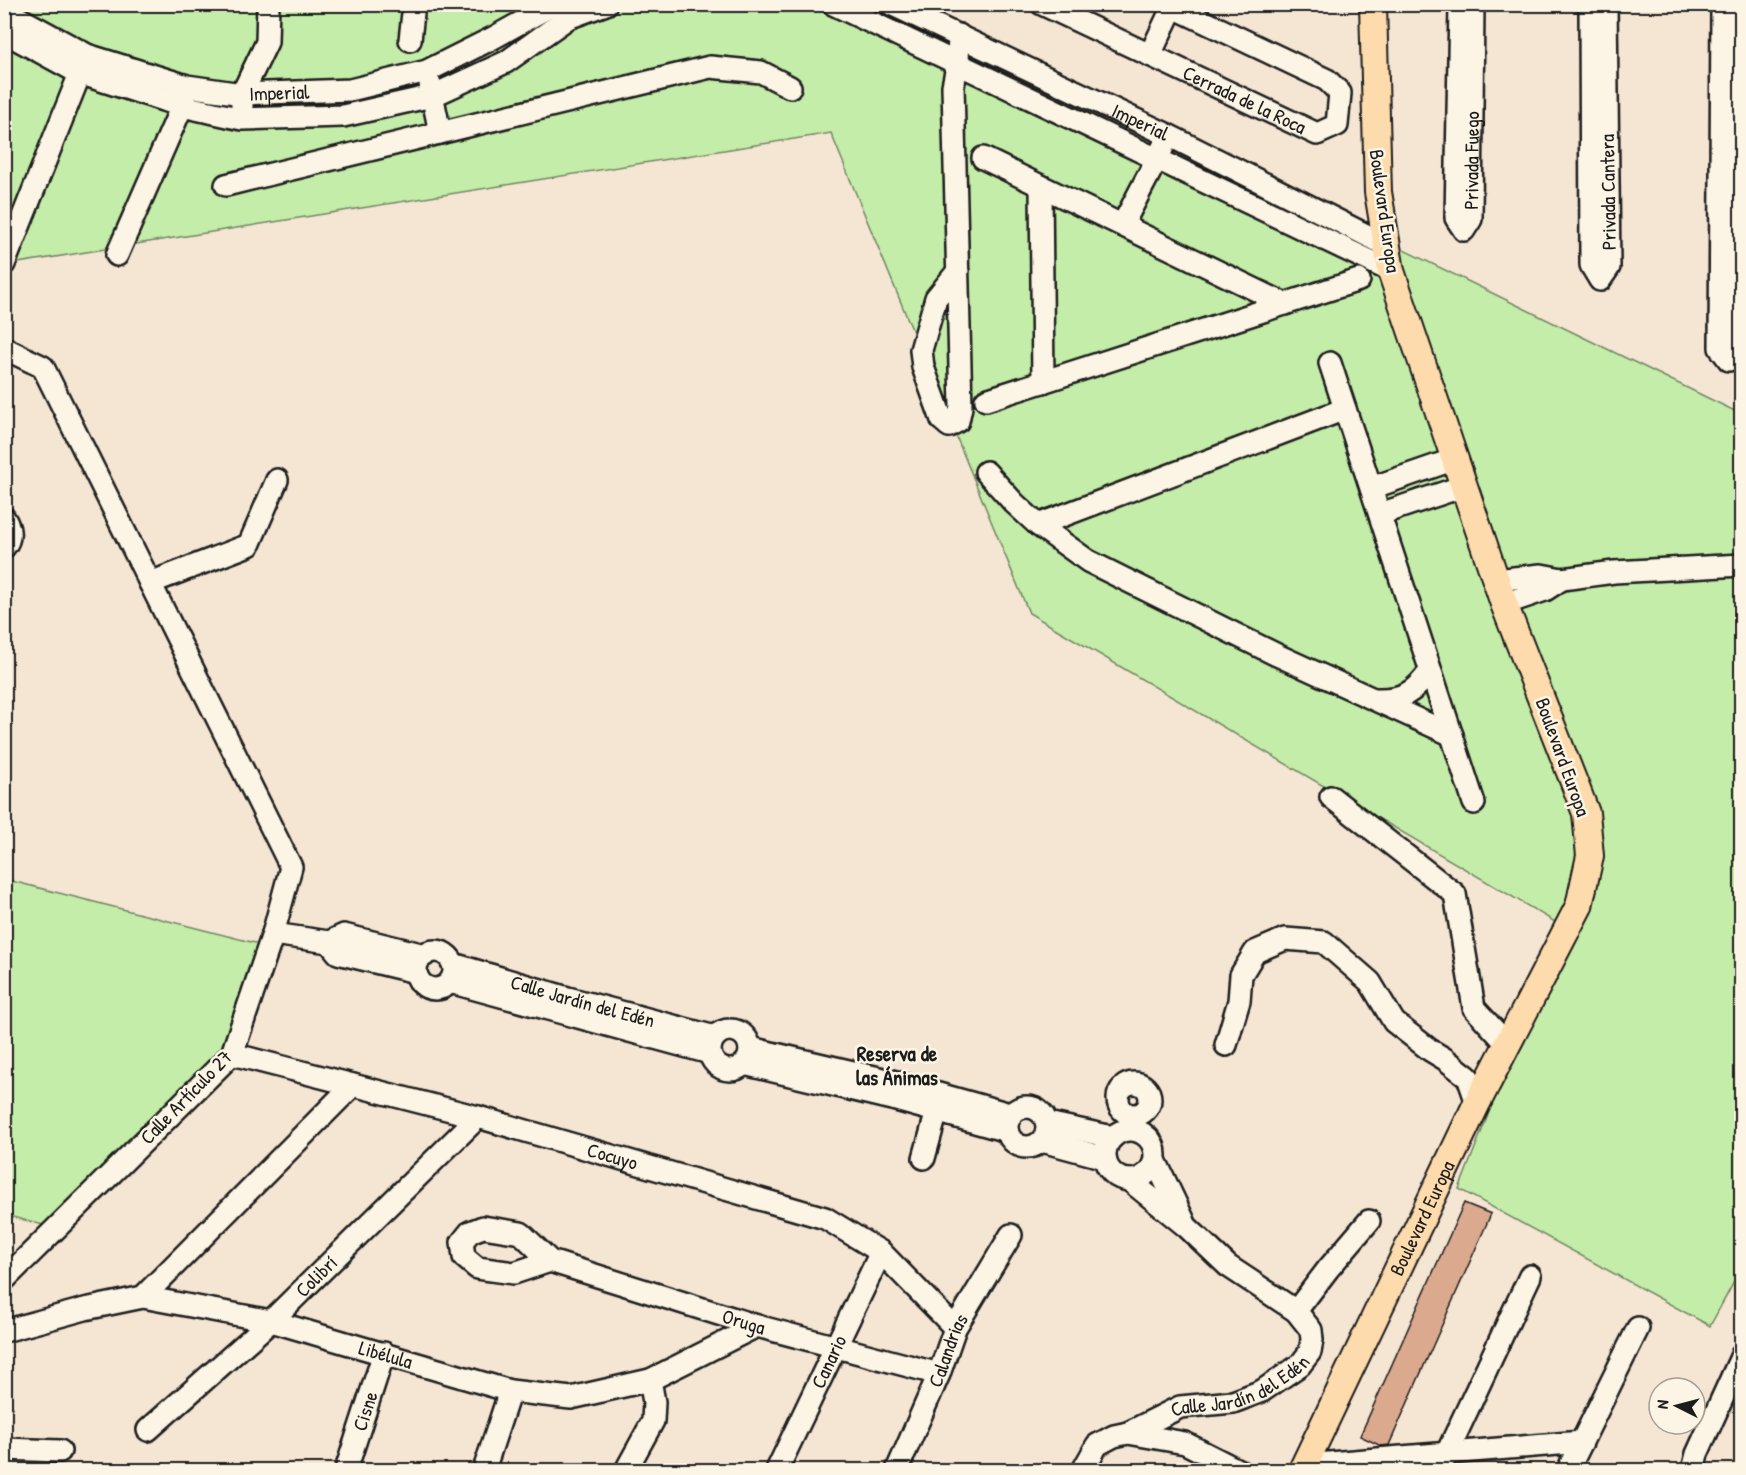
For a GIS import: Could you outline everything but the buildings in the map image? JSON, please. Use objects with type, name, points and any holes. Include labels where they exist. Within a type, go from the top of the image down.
[{"type":"main road","name":"Boulevard Europa","points":[[1303,1468],[1477,1103],[1579,906],[1590,856],[1586,813],[1504,604],[1391,271],[1378,192],[1373,4]]},
{"type":"street","points":[[242,119],[243,94],[267,42],[268,4]]},
{"type":"street","points":[[410,40],[414,4]]},
{"type":"street","points":[[4,32],[83,64],[184,96],[242,119],[343,116],[432,96],[506,62],[561,9],[606,4]]},
{"type":"street","points":[[833,4],[1391,271]]},
{"type":"street","name":"Imperial","points":[[891,4],[1168,135],[1386,245]]},
{"type":"street","name":"Cerrada de la Roca","points":[[1042,4],[1317,134],[1337,125],[1340,93],[1328,80],[1171,5]]},
{"type":"street","name":"Privada Fuego","points":[[1460,4],[1466,36],[1471,219],[1464,230],[1456,218],[1466,36],[1473,4]]},
{"type":"street","name":"Privada Cantera","points":[[1590,4],[1598,44],[1599,158]]},
{"type":"street","name":"Privada Cantera","points":[[1598,44],[1606,4]]},
{"type":"street","points":[[1722,4],[1723,117],[1721,143],[1729,254],[1739,166],[1735,4]]},
{"type":"street","points":[[1150,55],[1171,5]]},
{"type":"street","name":"Imperial","points":[[184,96],[350,90],[428,71],[493,38],[561,9]]},
{"type":"street","points":[[4,10],[83,64]]},
{"type":"street","points":[[958,271],[936,298],[921,350],[923,367],[942,420],[950,426],[958,421],[961,407],[958,271],[953,86],[958,62],[959,35]]},
{"type":"street","points":[[4,264],[83,64]]},
{"type":"street","points":[[226,185],[710,67],[761,72],[790,87]]},
{"type":"street","points":[[428,71],[440,133]]},
{"type":"street","points":[[1723,117],[1739,94]]},
{"type":"street","points":[[117,255],[184,96]]},
{"type":"street","points":[[1123,224],[1158,160],[1168,135]]},
{"type":"street","points":[[1721,143],[1739,166]]},
{"type":"street","points":[[983,158],[1285,304]]},
{"type":"street","points":[[1041,186],[1043,382]]},
{"type":"street","points":[[986,400],[1359,280]]},
{"type":"street","points":[[4,348],[42,367],[150,583],[249,545],[277,480]]},
{"type":"street","points":[[1330,363],[1474,803]]},
{"type":"street","points":[[1038,525],[1346,409]]},
{"type":"street","points":[[1371,488],[1455,459]]},
{"type":"street","points":[[986,472],[1038,525],[1088,561],[1277,655],[1452,735]]},
{"type":"street","points":[[1380,514],[1464,486]]},
{"type":"street","points":[[4,518],[10,534],[9,542],[4,547]]},
{"type":"street","points":[[1496,580],[1541,575],[1562,579],[1614,572],[1742,565]]},
{"type":"street","points":[[1504,604],[1545,590],[1562,579]]},
{"type":"street","name":"Calle Artículo 27","points":[[4,1280],[232,1054],[273,934],[291,867],[150,583]]},
{"type":"street","points":[[1375,699],[1391,700],[1407,694],[1421,684],[1430,671]]},
{"type":"street","points":[[1331,797],[1455,894],[1474,1008],[1507,1044]]},
{"type":"street","points":[[273,934],[328,942],[338,953],[420,963],[435,951],[441,952],[450,959],[451,973],[445,986],[433,989],[422,984],[420,963]]},
{"type":"street","points":[[1226,1045],[1239,1001],[1241,975],[1255,952],[1285,939],[1324,942],[1370,982],[1394,1022],[1468,1077],[1477,1103]]},
{"type":"street","name":"Calle Jardín del Edén","points":[[451,973],[712,1045]]},
{"type":"street","points":[[733,1029],[745,1036],[747,1056],[733,1070],[721,1067],[712,1059],[712,1045],[720,1032],[733,1029]]},
{"type":"street","name":"Cocuyo","points":[[232,1054],[477,1117],[825,1218],[881,1252],[955,1328]]},
{"type":"street","points":[[747,1056],[894,1091],[1009,1122]]},
{"type":"street","points":[[143,1297],[353,1085]]},
{"type":"street","points":[[894,1091],[937,1112],[1009,1122]]},
{"type":"street","points":[[1044,1132],[1041,1111],[1035,1108],[1021,1107],[1009,1122],[1013,1142],[1024,1147],[1030,1147],[1044,1132],[1123,1127],[1143,1134],[1153,1145],[1155,1160],[1143,1177],[1129,1180],[1114,1174],[1108,1168],[1105,1158],[1108,1144],[1123,1127]]},
{"type":"street","points":[[924,1158],[937,1112]]},
{"type":"street","name":"Colibrí","points":[[148,1430],[271,1321],[477,1117]]},
{"type":"street","points":[[1044,1132],[1105,1158]]},
{"type":"street","name":"Calle Jardín del Edén","points":[[1155,1160],[1187,1227]]},
{"type":"street","name":"Calle Jardín del Edén","points":[[1083,1470],[1096,1445],[1114,1436],[1128,1432],[1180,1407],[1233,1401],[1262,1391],[1300,1365],[1310,1352],[1312,1340],[1311,1330],[1296,1311],[1228,1266],[1187,1227],[1129,1180]]},
{"type":"street","points":[[1296,1311],[1369,1221]]},
{"type":"street","name":"Calandrias","points":[[897,1470],[939,1374],[955,1328],[1011,1235]]},
{"type":"street","name":"Canario","points":[[777,1470],[881,1252]]},
{"type":"street","name":"Oruga","points":[[550,1261],[757,1326],[939,1374]]},
{"type":"street","points":[[1443,1462],[1530,1276]]},
{"type":"street","name":"Libélula","points":[[4,1331],[85,1309],[143,1297],[271,1321],[510,1391],[571,1398],[650,1380],[757,1326]]},
{"type":"street","points":[[1569,1470],[1638,1328]]},
{"type":"street","name":"Cisne","points":[[346,1470],[384,1353]]},
{"type":"street","points":[[1681,1470],[1695,1462],[1742,1355]]},
{"type":"street","points":[[626,1470],[653,1420],[654,1402],[650,1380]]},
{"type":"street","points":[[484,1470],[510,1391]]},
{"type":"street","points":[[1128,1432],[1185,1443],[1238,1470]]},
{"type":"street","points":[[1303,1468],[1443,1462],[1582,1442]]},
{"type":"street","points":[[4,1449],[60,1451]]},
{"type":"green space","points":[[5,5],[900,5],[1741,414],[1742,1267],[1710,1326],[1459,1189],[1562,926],[1029,613],[831,133],[5,265]]},
{"type":"green space","points":[[4,879],[263,945],[212,1091],[62,1230],[5,1215]]},
{"type":"district","name":"Reserva de las Ánimas","points":[[897,1066]]}]
